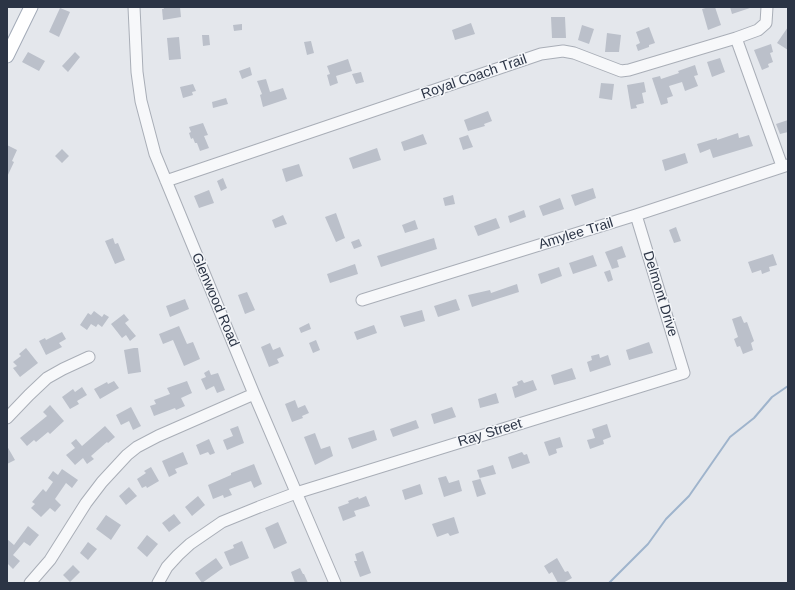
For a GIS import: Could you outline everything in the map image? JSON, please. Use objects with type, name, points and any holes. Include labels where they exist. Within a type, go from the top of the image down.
[{"type":"main road","points":[[7,56],[31,7]]},
{"type":"street","name":"Glenwood Road","points":[[134,7],[137,72],[141,101],[155,154],[254,394],[335,583]]},
{"type":"street","name":"Royal Coach Trail","points":[[166,181],[541,54],[563,51],[620,71],[736,38],[758,30],[766,23],[767,7]]},
{"type":"street","points":[[736,38],[785,165]]},
{"type":"street","name":"Amylee Trail","points":[[362,300],[636,215],[785,165]]},
{"type":"street","name":"Delmont Drive","points":[[636,215],[684,373]]},
{"type":"street","points":[[7,418],[28,395],[47,378],[89,357]]},
{"type":"street","name":"Ray Street","points":[[158,583],[167,567],[178,554],[204,534],[222,522],[259,507],[296,493],[684,373]]},
{"type":"street","points":[[30,583],[50,560],[86,503],[102,482],[127,455],[137,447],[158,436],[254,394]]},
{"type":"building","points":[[163,7],[180,7],[181,17],[163,20]]},
{"type":"building","points":[[715,7],[721,25],[708,30],[702,9]]},
{"type":"building","points":[[730,7],[750,7],[750,8],[732,14]]},
{"type":"building","points":[[60,8],[70,12],[59,37],[49,32]]},
{"type":"building","points":[[551,17],[565,17],[566,38],[552,38]]},
{"type":"building","points":[[471,23],[475,34],[455,40],[452,30]]},
{"type":"building","points":[[242,24],[242,30],[234,31],[233,25]]},
{"type":"building","points":[[582,25],[594,29],[589,44],[578,40]]},
{"type":"building","points":[[649,27],[655,43],[638,51],[636,45],[640,43],[636,32]]},
{"type":"building","points":[[788,27],[788,50],[777,43]]},
{"type":"building","points":[[607,33],[621,35],[619,52],[605,52]]},
{"type":"building","points":[[202,35],[209,35],[210,45],[203,46]]},
{"type":"building","points":[[179,37],[181,59],[169,60],[167,38]]},
{"type":"building","points":[[311,41],[314,53],[307,55],[304,42]]},
{"type":"building","points":[[771,44],[773,52],[770,53],[773,62],[768,64],[769,67],[762,70],[754,50]]},
{"type":"building","points":[[28,52],[45,61],[39,71],[22,62]]},
{"type":"building","points":[[75,52],[80,57],[68,72],[62,66]]},
{"type":"building","points":[[720,58],[725,72],[712,77],[707,62]]},
{"type":"building","points":[[348,59],[352,71],[336,76],[338,83],[330,86],[327,75],[330,74],[327,66]]},
{"type":"building","points":[[695,65],[698,75],[694,76],[698,86],[685,91],[682,82],[669,86],[673,96],[667,98],[668,103],[661,105],[652,78],[660,76],[661,79],[679,73],[678,71]]},
{"type":"building","points":[[250,67],[252,75],[242,79],[239,71]]},
{"type":"building","points":[[361,72],[364,82],[356,84],[352,74]]},
{"type":"building","points":[[266,79],[270,92],[283,88],[287,99],[263,107],[260,95],[262,94],[257,81]]},
{"type":"building","points":[[644,82],[646,92],[642,93],[644,103],[636,105],[637,108],[631,109],[627,85]]},
{"type":"building","points":[[601,83],[614,84],[612,100],[599,98]]},
{"type":"building","points":[[193,84],[196,91],[192,92],[193,95],[183,98],[180,87]]},
{"type":"building","points":[[226,98],[228,104],[213,108],[212,102]]},
{"type":"building","points":[[488,111],[492,121],[484,124],[485,126],[468,131],[464,120]]},
{"type":"building","points":[[788,120],[788,132],[780,134],[776,124]]},
{"type":"building","points":[[203,123],[208,135],[204,136],[209,148],[200,151],[197,143],[195,143],[193,138],[191,139],[189,127]]},
{"type":"building","points":[[738,133],[739,138],[749,135],[753,146],[713,158],[710,149],[700,153],[697,144],[717,138],[717,140]]},
{"type":"building","points":[[423,134],[427,144],[404,151],[401,142]]},
{"type":"building","points":[[468,135],[473,147],[463,150],[459,138]]},
{"type":"building","points":[[7,145],[17,150],[12,161],[14,162],[7,177]]},
{"type":"building","points":[[377,148],[381,160],[353,169],[349,158]]},
{"type":"building","points":[[62,149],[69,156],[62,163],[55,156]]},
{"type":"building","points":[[685,153],[688,163],[665,171],[662,160]]},
{"type":"building","points":[[299,164],[303,176],[286,182],[282,169]]},
{"type":"building","points":[[223,178],[227,188],[221,191],[217,181]]},
{"type":"building","points":[[593,188],[596,198],[575,206],[571,195]]},
{"type":"building","points":[[209,190],[214,203],[199,208],[194,196]]},
{"type":"building","points":[[453,195],[455,204],[445,206],[443,198]]},
{"type":"building","points":[[560,198],[564,209],[543,216],[539,206]]},
{"type":"building","points":[[524,210],[526,217],[510,223],[508,216]]},
{"type":"building","points":[[336,213],[345,238],[336,242],[325,217]]},
{"type":"building","points":[[283,215],[287,224],[275,228],[272,220]]},
{"type":"building","points":[[496,218],[500,228],[478,236],[474,226]]},
{"type":"building","points":[[415,220],[418,229],[405,233],[402,225]]},
{"type":"building","points":[[676,227],[681,241],[674,243],[669,230]]},
{"type":"building","points":[[113,238],[115,244],[118,243],[125,260],[115,264],[105,241]]},
{"type":"building","points":[[434,238],[437,249],[381,267],[377,256]]},
{"type":"building","points":[[359,239],[362,246],[354,249],[351,242]]},
{"type":"building","points":[[622,246],[626,257],[617,260],[619,267],[612,269],[605,252]]},
{"type":"building","points":[[773,254],[777,265],[769,267],[770,271],[762,274],[761,270],[752,273],[748,262]]},
{"type":"building","points":[[593,255],[597,266],[573,274],[569,263]]},
{"type":"building","points":[[355,264],[358,274],[330,283],[327,274]]},
{"type":"building","points":[[559,267],[562,276],[541,284],[538,274]]},
{"type":"building","points":[[610,270],[613,280],[608,282],[604,272]]},
{"type":"building","points":[[517,284],[519,292],[472,307],[468,295],[490,290],[491,293]]},
{"type":"building","points":[[247,292],[255,310],[245,314],[238,295]]},
{"type":"building","points":[[185,299],[189,309],[170,317],[166,306]]},
{"type":"building","points":[[456,299],[460,310],[438,317],[434,306]]},
{"type":"building","points":[[422,310],[425,321],[404,327],[400,316]]},
{"type":"building","points":[[94,311],[102,317],[104,314],[109,317],[102,327],[98,324],[96,327],[91,324],[87,330],[80,325],[88,313],[91,315]]},
{"type":"building","points":[[124,314],[129,320],[125,323],[136,336],[130,341],[126,335],[122,338],[111,324]]},
{"type":"building","points":[[741,316],[744,323],[747,322],[754,341],[751,343],[753,350],[743,354],[740,346],[737,347],[734,339],[738,337],[732,319]]},
{"type":"building","points":[[309,323],[311,329],[301,333],[299,328]]},
{"type":"building","points":[[374,325],[377,333],[357,340],[354,332]]},
{"type":"building","points":[[179,326],[187,344],[193,342],[200,359],[184,366],[173,340],[163,344],[159,334]]},
{"type":"building","points":[[62,332],[66,339],[59,343],[62,347],[46,355],[39,341],[45,338],[46,340]]},
{"type":"building","points":[[316,340],[320,350],[313,353],[309,343]]},
{"type":"building","points":[[649,342],[653,353],[629,360],[626,350]]},
{"type":"building","points":[[270,343],[273,350],[280,347],[284,356],[277,359],[279,363],[269,367],[261,347]]},
{"type":"building","points":[[26,348],[38,363],[20,377],[13,368],[17,366],[13,362],[21,356],[19,354]]},
{"type":"building","points":[[138,348],[141,372],[128,374],[124,350]]},
{"type":"building","points":[[599,354],[600,358],[608,355],[611,365],[590,372],[587,362],[592,360],[591,356]]},
{"type":"building","points":[[572,368],[576,379],[554,385],[551,375]]},
{"type":"building","points":[[209,370],[211,375],[218,373],[225,390],[217,393],[214,386],[206,390],[201,379],[206,377],[204,373]]},
{"type":"building","points":[[522,380],[524,383],[533,380],[537,390],[515,398],[512,387],[518,385],[517,382]]},
{"type":"building","points":[[114,381],[119,388],[100,399],[94,389],[107,382],[108,384]]},
{"type":"building","points":[[187,381],[192,393],[181,398],[185,406],[154,416],[150,406],[156,404],[154,400],[170,394],[167,388]]},
{"type":"building","points":[[82,387],[87,395],[77,401],[79,404],[70,409],[62,397],[73,389],[75,392]]},
{"type":"building","points":[[496,393],[499,403],[480,408],[478,399]]},
{"type":"building","points":[[295,400],[298,408],[305,405],[309,413],[302,416],[303,418],[292,422],[285,404]]},
{"type":"building","points":[[50,405],[64,421],[50,434],[48,432],[36,442],[34,440],[27,446],[20,438],[47,416],[43,412]]},
{"type":"building","points":[[131,407],[141,426],[133,430],[129,421],[121,425],[116,415]]},
{"type":"building","points":[[452,407],[456,417],[434,424],[431,414]]},
{"type":"building","points":[[416,420],[419,428],[393,437],[390,429]]},
{"type":"building","points":[[607,424],[611,437],[603,440],[604,444],[590,449],[587,440],[595,438],[592,429]]},
{"type":"building","points":[[105,426],[115,437],[91,456],[94,459],[87,464],[83,458],[75,465],[66,455],[75,448],[71,443],[76,439],[82,446]]},
{"type":"building","points":[[238,426],[244,443],[227,450],[223,440],[233,436],[230,429]]},
{"type":"building","points":[[374,430],[377,440],[352,449],[348,438]]},
{"type":"building","points":[[315,433],[321,449],[330,446],[333,456],[315,465],[304,437]]},
{"type":"building","points":[[560,437],[563,447],[556,449],[557,453],[549,456],[544,442]]},
{"type":"building","points":[[209,439],[215,453],[210,455],[208,452],[200,455],[196,445]]},
{"type":"building","points":[[7,446],[15,460],[7,464]]},
{"type":"building","points":[[183,452],[188,464],[175,469],[177,473],[169,477],[162,461]]},
{"type":"building","points":[[522,452],[524,455],[527,454],[530,463],[512,469],[508,457]]},
{"type":"building","points":[[254,464],[262,484],[254,488],[251,481],[229,489],[232,495],[224,498],[223,495],[213,499],[208,485],[231,475],[231,473]]},
{"type":"building","points":[[493,465],[496,474],[480,478],[486,494],[477,497],[472,481],[480,479],[477,470]]},
{"type":"building","points":[[151,467],[159,481],[147,488],[146,486],[142,488],[137,479],[146,473],[144,471]]},
{"type":"building","points":[[62,469],[78,480],[72,488],[66,483],[55,499],[61,505],[55,512],[50,508],[41,517],[31,508],[35,504],[32,502],[43,489],[46,492],[53,482],[48,478],[53,471],[58,475]]},
{"type":"building","points":[[446,476],[449,483],[459,480],[462,491],[444,497],[438,478]]},
{"type":"building","points":[[420,484],[423,494],[405,500],[402,490]]},
{"type":"building","points":[[129,487],[137,496],[126,505],[119,496]]},
{"type":"building","points":[[198,496],[205,505],[192,516],[185,507]]},
{"type":"building","points":[[366,496],[370,506],[354,511],[356,516],[343,521],[338,507],[349,503],[348,501],[358,497],[359,499]]},
{"type":"building","points":[[174,514],[181,523],[169,532],[162,523]]},
{"type":"building","points":[[106,515],[121,525],[111,540],[96,529]]},
{"type":"building","points":[[454,517],[459,533],[450,536],[448,533],[437,537],[432,524]]},
{"type":"building","points":[[278,522],[287,543],[274,549],[265,528]]},
{"type":"building","points":[[28,526],[39,535],[30,546],[24,542],[13,555],[20,561],[13,569],[7,563],[7,539],[14,545]]},
{"type":"building","points":[[147,535],[158,544],[147,557],[137,548]]},
{"type":"building","points":[[242,541],[249,558],[230,566],[224,552],[234,548],[233,545]]},
{"type":"building","points":[[88,542],[97,549],[88,560],[80,553]]},
{"type":"building","points":[[363,551],[371,573],[360,577],[354,561],[357,561],[355,554]]},
{"type":"building","points":[[216,558],[223,568],[202,583],[195,573]]},
{"type":"building","points":[[557,558],[565,572],[568,571],[572,578],[563,583],[558,583],[552,572],[549,574],[544,566]]},
{"type":"building","points":[[73,565],[80,572],[70,582],[63,575]]},
{"type":"building","points":[[300,568],[308,583],[295,583],[291,572]]},
{"type":"waterway","points":[[609,583],[648,544],[666,519],[689,496],[730,437],[754,418],[772,397],[788,386]]}]
